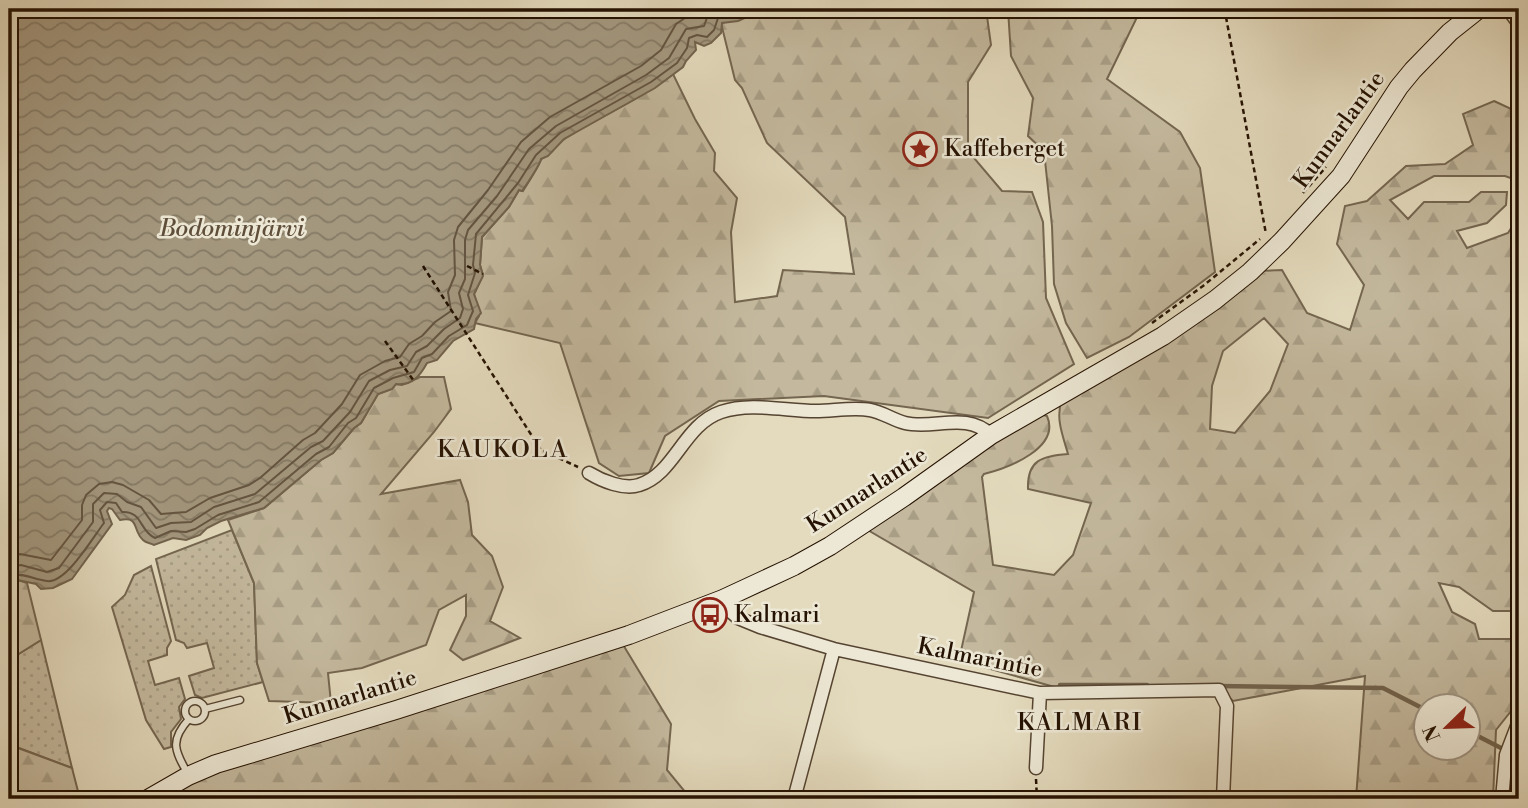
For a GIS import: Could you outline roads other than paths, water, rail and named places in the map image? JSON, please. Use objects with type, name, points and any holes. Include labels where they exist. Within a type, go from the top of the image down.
[{"type":"main road","name":"Kunnarlantie","points":[[148,799],[188,776],[255,751],[344,726],[674,619],[723,599],[830,546],[991,435],[1163,336],[1250,272],[1341,176],[1413,70],[1450,32],[1479,9]]},
{"type":"street","points":[[1508,9],[1519,24]]},
{"type":"street","points":[[589,473],[599,480],[621,485],[635,486],[649,482],[659,474],[690,433],[704,421],[720,412],[741,408],[869,410],[906,423],[971,422],[991,435]]},
{"type":"street","name":"Kalmarintie","points":[[723,599],[738,618],[834,649],[1040,693],[1219,690],[1227,706],[1223,799]]},
{"type":"street","points":[[794,799],[834,649]]},
{"type":"street","points":[[1036,768],[1040,693]]},
{"type":"street","points":[[1502,799],[1506,755],[1519,721]]},
{"type":"lane","points":[[205,709],[240,700]]},
{"type":"lane","points":[[191,701],[199,701],[205,709],[204,716],[199,720],[189,719],[185,709],[191,701]]},
{"type":"lane","points":[[188,776],[175,741],[189,719]]},
{"type":"water","name":"Bodominjärvi","points":[[9,9],[765,9],[738,21],[722,23],[721,33],[711,43],[704,46],[695,42],[696,50],[683,67],[655,88],[564,139],[548,156],[541,159],[522,191],[519,190],[509,207],[482,237],[480,265],[483,276],[474,294],[481,313],[476,319],[474,329],[453,341],[437,360],[427,363],[415,379],[396,384],[392,389],[378,394],[361,423],[333,453],[264,508],[221,521],[200,535],[186,540],[173,538],[154,545],[143,540],[133,522],[120,520],[109,508],[107,511],[112,524],[72,579],[53,588],[41,589],[36,584],[18,580],[9,583]]},
{"type":"waterway","points":[[1060,685],[1147,685]]},
{"type":"waterway","points":[[1218,686],[1383,688],[1412,703]]},
{"type":"waterway","points":[[1482,738],[1501,748]]},
{"type":"waterway","points":[[1512,773],[1514,799]]},
{"type":"place","name":"Kaffeberget","points":[[920,149]]},
{"type":"place","name":"Kalmari","points":[[710,615]]},
{"type":"district","name":"KAUKOLA","points":[[503,450]]},
{"type":"district","name":"KALMARI","points":[[1080,723]]}]
